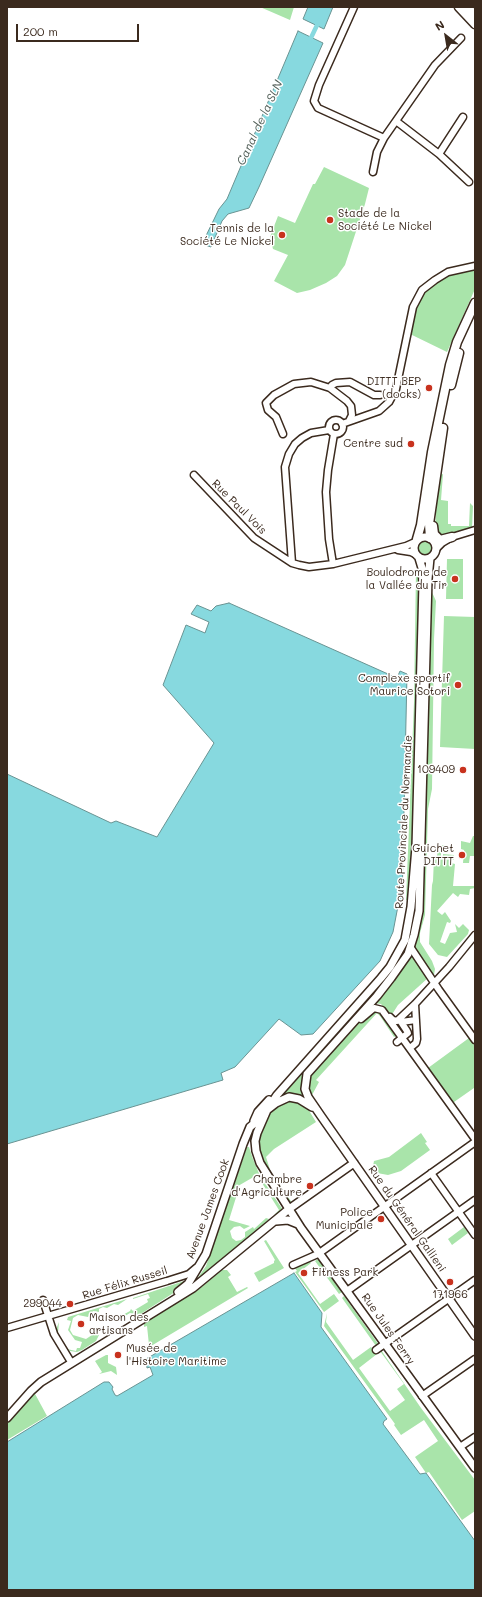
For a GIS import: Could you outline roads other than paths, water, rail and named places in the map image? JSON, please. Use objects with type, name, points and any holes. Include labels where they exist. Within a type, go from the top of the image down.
[{"type":"highway","points":[[459,7],[475,24]]},
{"type":"highway","points":[[467,7],[475,16]]},
{"type":"highway","points":[[416,540],[421,525],[432,452],[450,365],[457,342],[475,303]]},
{"type":"highway","points":[[431,538],[429,524],[442,431],[458,355],[475,314]]},
{"type":"highway","points":[[442,431],[433,529],[434,534],[440,540],[452,537]]},
{"type":"main road","points":[[423,536],[431,538],[436,546],[434,554],[430,558],[424,559],[417,556],[413,548],[416,540],[423,536]]},
{"type":"main road","points":[[406,551],[415,559],[420,568],[423,583]]},
{"type":"main road","name":"Route Provinciale du Normandie","points":[[265,1113],[277,1095],[390,967],[405,940],[411,907],[416,840],[423,583],[422,568],[417,556]]},
{"type":"main road","name":"Route Provinciale du Normandie","points":[[350,1026],[391,978],[410,949],[419,911],[428,579],[430,558]]},
{"type":"main road","points":[[410,949],[408,945],[414,915],[411,907]]},
{"type":"main road","name":"Rue du Général Gallieni","points":[[350,1026],[307,1074],[305,1089],[308,1097],[475,1336]]},
{"type":"main road","points":[[250,1127],[258,1112],[279,1088],[300,1065],[326,1041]]},
{"type":"main road","name":"Rue du Général Gallieni","points":[[265,1113],[284,1098],[294,1097],[305,1101],[321,1116]]},
{"type":"main road","name":"Avenue James Cook","points":[[165,1304],[188,1284],[202,1261],[218,1220],[250,1127],[265,1113]]},
{"type":"main road","name":"Rue Jules Ferry","points":[[265,1113],[255,1141],[256,1151],[263,1170],[302,1228],[475,1468]]},
{"type":"main road","name":"Avenue James Cook","points":[[7,1418],[31,1390],[71,1362],[193,1288],[289,1209],[354,1163]]},
{"type":"main road","points":[[270,1224],[281,1220],[288,1220],[295,1222],[302,1228]]},
{"type":"street","points":[[354,7],[319,84],[314,101],[321,110],[384,138]]},
{"type":"street","points":[[373,172],[377,152],[384,138],[435,65],[461,38]]},
{"type":"street","points":[[439,154],[463,117]]},
{"type":"street","points":[[396,121],[439,154],[469,182]]},
{"type":"street","points":[[342,424],[379,410],[389,402],[396,389],[413,307],[422,290],[448,272],[475,266]]},
{"type":"street","points":[[283,434],[276,416],[268,410],[266,403],[274,395],[294,384],[311,382],[330,388],[351,406],[352,415],[349,421]]},
{"type":"street","points":[[330,388],[336,383],[350,382],[374,395],[380,395]]},
{"type":"street","points":[[333,564],[329,539],[326,492],[331,432],[329,425],[334,420],[339,420],[342,424],[343,428],[341,432],[331,432],[311,434],[302,438],[295,444],[289,454],[285,467],[292,563],[309,567],[333,564],[406,546],[416,540]]},
{"type":"street","name":"Rue Paul Vois","points":[[194,475],[254,538],[292,563]]},
{"type":"street","points":[[475,524],[475,536]]},
{"type":"street","points":[[436,549],[452,537],[475,530]]},
{"type":"street","points":[[431,538],[442,543]]},
{"type":"street","points":[[392,549],[406,551],[417,556]]},
{"type":"street","points":[[400,1021],[475,935]]},
{"type":"street","points":[[410,949],[475,1040]]},
{"type":"street","points":[[397,1042],[408,1033],[400,1021],[399,1015],[434,982]]},
{"type":"street","points":[[350,1026],[373,1005],[377,1004],[381,1006],[393,1020],[416,1020]]},
{"type":"street","points":[[410,1048],[416,1043],[417,1039],[415,1004]]},
{"type":"street","points":[[350,1026],[374,1008],[382,1010],[475,1139]]},
{"type":"street","points":[[293,1265],[320,1253],[475,1142]]},
{"type":"street","points":[[431,1174],[475,1235]]},
{"type":"street","points":[[348,1291],[475,1200]]},
{"type":"street","name":"Rue Félix Russeil","points":[[7,1328],[189,1274],[202,1261]]},
{"type":"street","points":[[376,1350],[475,1280]]},
{"type":"street","points":[[43,1300],[54,1334],[71,1362]]},
{"type":"street","points":[[422,1396],[475,1359]]},
{"type":"street","points":[[460,1448],[475,1437]]},
{"type":"water","points":[[308,7],[333,7],[324,29],[303,19]]},
{"type":"water","points":[[298,31],[323,43],[259,187],[249,208],[228,214],[222,221],[211,247],[202,244],[219,209],[227,199]]},
{"type":"water","points":[[229,603],[397,678],[400,671],[407,674],[402,904],[398,906],[393,932],[380,961],[313,1034],[301,1035],[279,1019],[235,1067],[221,1073],[223,1080],[7,1144],[7,774],[111,823],[116,821],[157,837],[214,743],[163,685],[186,625],[205,633],[209,622],[191,614],[197,605],[211,611],[216,606]]},
{"type":"water","points":[[294,1273],[322,1313],[321,1327],[387,1419],[383,1424],[420,1474],[426,1473],[475,1541],[475,1590],[7,1590],[7,1442],[104,1382],[109,1382],[113,1387],[112,1389],[115,1395],[117,1396],[153,1375],[150,1367],[147,1368],[146,1359]]},
{"type":"waterway","name":"Canal de la SLN","points":[[309,42],[319,21]]},
{"type":"place","name":"Stade de la Société Le Nickel","points":[[330,220]]},
{"type":"place","name":"Tennis de la Société Le Nickel","points":[[282,235]]},
{"type":"place","name":"DITTT BEP (docks)","points":[[429,388]]},
{"type":"place","name":"Centre sud","points":[[411,444]]},
{"type":"place","name":"Boulodrome de la Vallée du Tir","points":[[455,579]]},
{"type":"place","name":"Complexe sportif Maurice Sotori","points":[[458,685]]},
{"type":"place","name":"109409","points":[[463,770]]},
{"type":"place","name":"Guichet DITTT","points":[[462,855]]},
{"type":"place","name":"Chambre d'Agriculture","points":[[310,1186]]},
{"type":"place","name":"Police Municipale","points":[[381,1219]]},
{"type":"place","name":"Fitness Park","points":[[304,1273]]},
{"type":"place","name":"171966","points":[[450,1282]]},
{"type":"place","name":"299044","points":[[70,1304]]},
{"type":"place","name":"Maison des artisans","points":[[81,1324]]},
{"type":"place","name":"Musée de l'Histoire Maritime","points":[[118,1355]]}]
